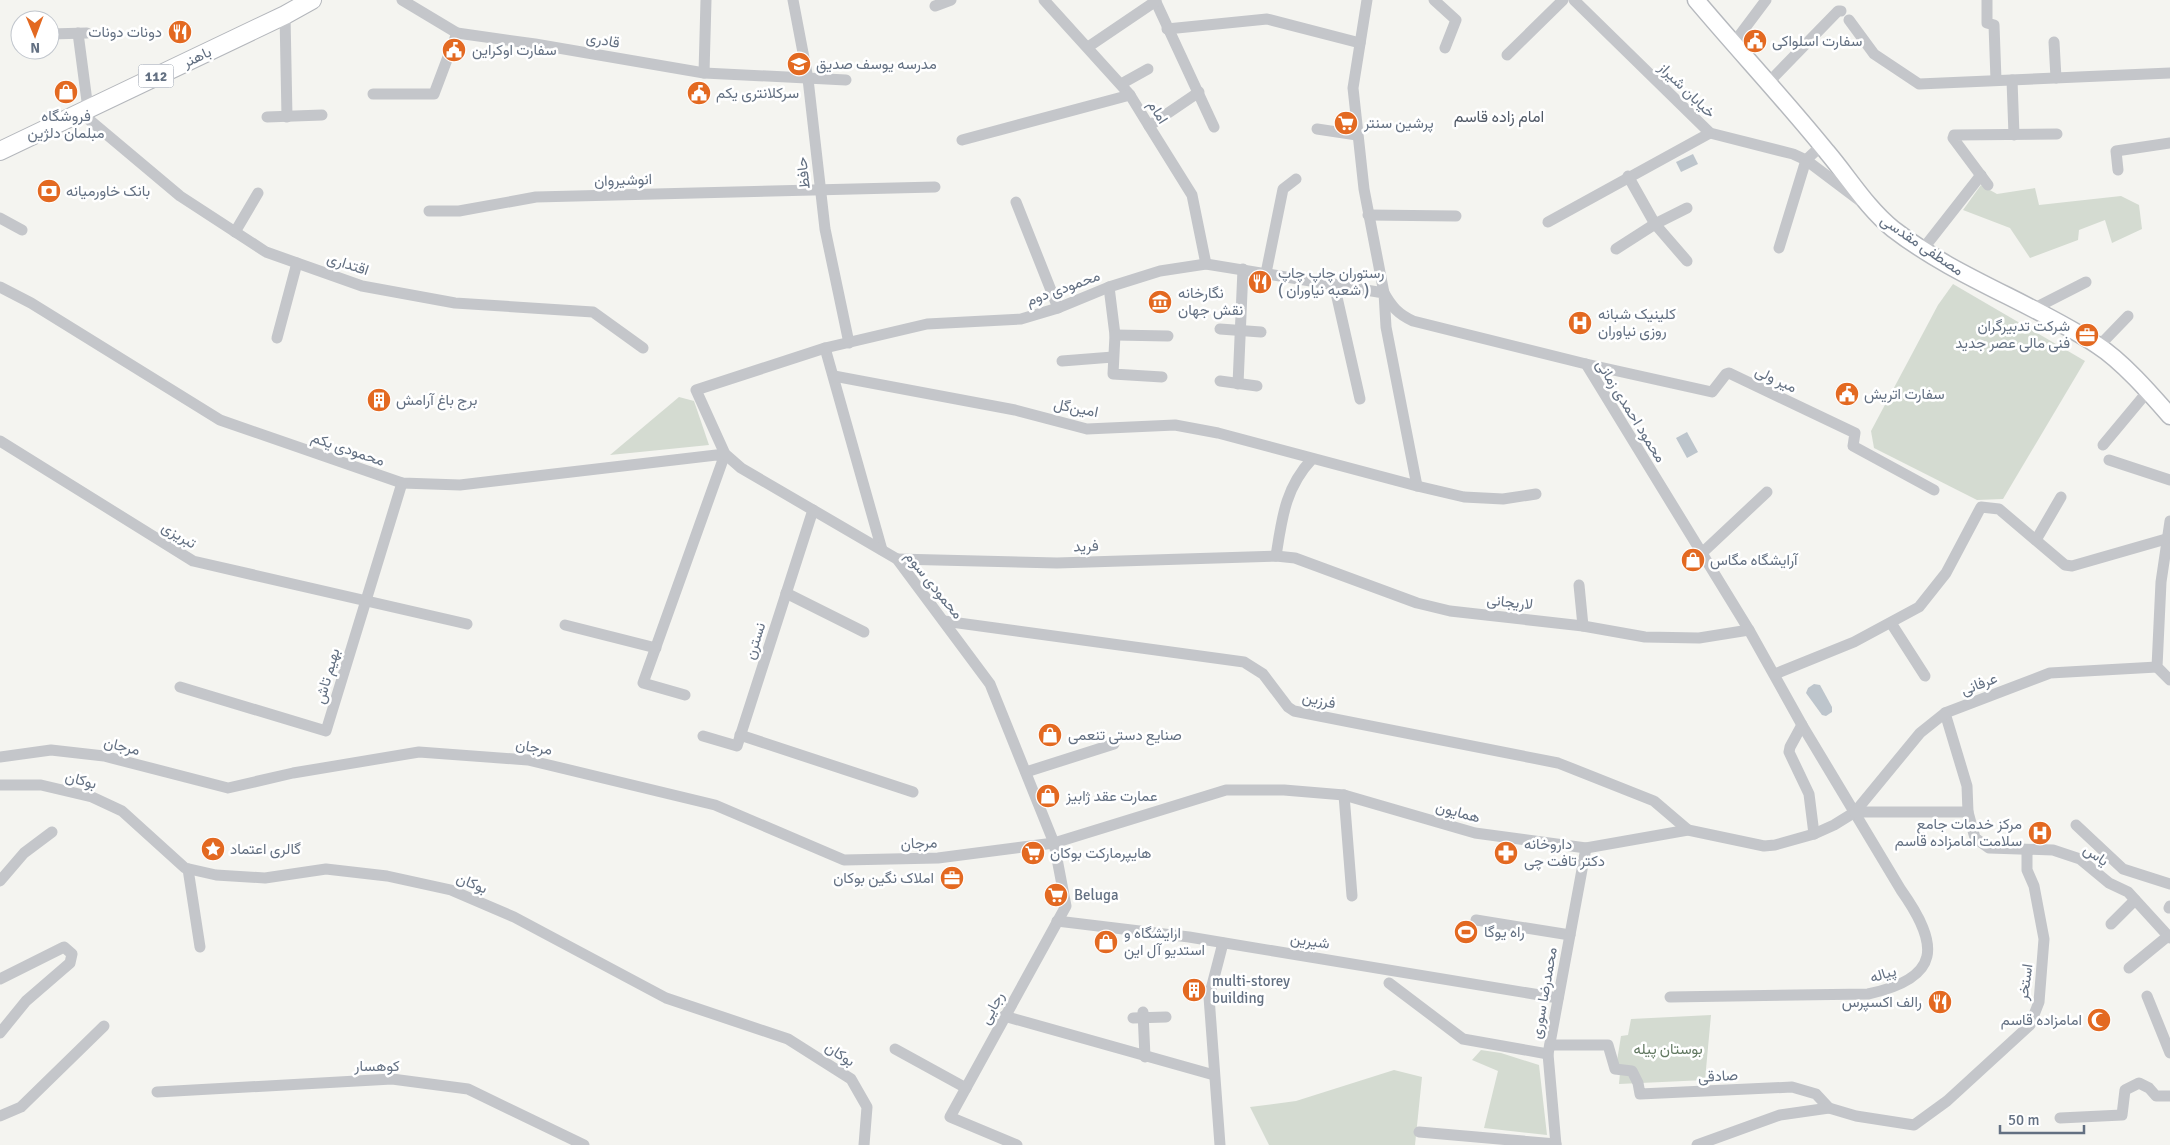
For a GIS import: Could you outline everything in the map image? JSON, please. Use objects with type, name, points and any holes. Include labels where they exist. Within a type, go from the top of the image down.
[{"type":"main road","name":"باهنر","points":[[0,151],[285,15],[312,0]]},
{"type":"main road","name":"مصطفی مقدسی","points":[[1696,0],[1767,84],[1822,145],[1874,212],[1894,229],[1923,249],[1977,282],[2034,308],[2099,346],[2148,391],[2170,416]]},
{"type":"street","name":"قادری","points":[[402,0],[457,33],[535,44],[704,73],[846,80]]},
{"type":"street","points":[[704,73],[706,0]]},
{"type":"street","name":"حافظ","points":[[793,0],[808,79],[819,190],[825,228],[849,343]]},
{"type":"street","points":[[935,6],[951,0]]},
{"type":"street","name":"امام","points":[[1044,0],[1130,95],[1192,195],[1206,264]]},
{"type":"street","name":"محمود احمدی زمانی","points":[[1367,0],[1353,88],[1357,135],[1368,215],[1384,293],[1392,308],[1413,321],[1586,364],[1749,630],[1802,725],[1855,812]]},
{"type":"street","points":[[1434,0],[1456,20],[1445,48]]},
{"type":"street","points":[[1507,55],[1563,0]]},
{"type":"street","name":"خیابان شیراز","points":[[1574,0],[1710,133],[1774,148],[1806,160],[1874,212]]},
{"type":"street","points":[[1733,44],[1766,0]]},
{"type":"street","points":[[1987,0],[1987,22],[1994,25],[1996,80]]},
{"type":"street","points":[[1088,47],[1156,1],[1214,127]]},
{"type":"street","points":[[1767,84],[1838,11],[1845,15],[1874,54],[1919,84],[2170,73]]},
{"type":"street","points":[[285,15],[287,116]]},
{"type":"street","points":[[1168,29],[1267,19],[1360,43]]},
{"type":"street","points":[[60,34],[83,33],[84,110]]},
{"type":"street","points":[[373,94],[434,94],[457,33]]},
{"type":"street","points":[[2054,42],[2056,78]]},
{"type":"street","points":[[1121,84],[1148,69]]},
{"type":"street","points":[[2012,80],[2014,135]]},
{"type":"street","points":[[1149,126],[1199,92]]},
{"type":"street","points":[[962,140],[1130,95]]},
{"type":"street","name":"اقتداری","points":[[84,110],[180,196],[266,252],[362,286],[455,303],[593,312],[643,348]]},
{"type":"street","points":[[267,117],[322,115]]},
{"type":"street","points":[[1317,129],[1357,135]]},
{"type":"street","points":[[1548,222],[1628,176],[1710,133]]},
{"type":"street","points":[[1988,185],[1953,138],[1954,135],[2057,134]]},
{"type":"street","points":[[2118,170],[2116,151],[2170,143]]},
{"type":"street","points":[[1779,248],[1806,160],[1822,145]]},
{"type":"street","points":[[1923,249],[1981,175]]},
{"type":"street","points":[[1628,176],[1655,224],[1688,260]]},
{"type":"street","points":[[1266,273],[1283,189],[1296,179]]},
{"type":"street","name":"انوشیروان","points":[[429,211],[459,211],[536,197],[935,187]]},
{"type":"street","points":[[235,232],[258,193]]},
{"type":"street","points":[[1016,202],[1058,308]]},
{"type":"street","points":[[1616,249],[1655,224],[1687,208]]},
{"type":"street","points":[[1368,215],[1456,216]]},
{"type":"street","points":[[0,218],[22,230]]},
{"type":"street","points":[[277,338],[298,263]]},
{"type":"street","name":"محمودی دوم","points":[[696,390],[825,348],[927,324],[1002,321],[1058,308],[1109,287],[1160,271],[1206,264],[1384,293]]},
{"type":"street","points":[[1238,384],[1243,269]]},
{"type":"street","points":[[2034,308],[2086,282]]},
{"type":"street","points":[[1334,284],[1360,399]]},
{"type":"street","name":"محمودی یکم","points":[[0,286],[31,303],[220,420],[402,484],[460,485],[725,454]]},
{"type":"street","points":[[1109,287],[1115,335],[1113,374],[1117,376],[1162,377]]},
{"type":"street","points":[[1384,293],[1386,327],[1416,486]]},
{"type":"street","points":[[2099,346],[2128,316]]},
{"type":"street","points":[[1220,330],[1261,332]]},
{"type":"street","points":[[1115,335],[1168,336]]},
{"type":"street","points":[[825,348],[882,550]]},
{"type":"street","points":[[1062,361],[1113,357]]},
{"type":"street","name":"میر ولی","points":[[1586,364],[1712,392],[1726,374],[1729,373],[1855,432],[1853,446],[1934,490]]},
{"type":"street","name":"امین‌گل","points":[[834,376],[1016,410],[1087,429],[1174,425],[1209,431],[1464,497],[1503,498],[1536,494]]},
{"type":"street","points":[[1220,381],[1257,386]]},
{"type":"street","name":"محمودی سوم","points":[[696,390],[725,454],[741,468],[897,559],[990,684],[1054,843]]},
{"type":"street","points":[[2103,445],[2148,391]]},
{"type":"street","name":"تبریزی","points":[[0,441],[193,561],[467,624]]},
{"type":"street","points":[[685,695],[643,683],[725,454]]},
{"type":"street","points":[[1276,556],[1284,505],[1299,472],[1312,458]]},
{"type":"street","points":[[2109,460],[2170,480]]},
{"type":"street","name":"بهیم تاش","points":[[180,687],[326,730],[402,484]]},
{"type":"street","points":[[1702,553],[1767,492]]},
{"type":"street","points":[[2036,540],[2061,497]]},
{"type":"street","points":[[1775,674],[1810,661],[1891,623],[1919,607],[1946,573],[1981,507],[1999,509],[2065,565],[2072,566],[2166,539]]},
{"type":"street","name":"نسترن","points":[[740,735],[812,510]]},
{"type":"street","points":[[2170,521],[2161,582],[2157,668],[2170,680]]},
{"type":"street","name":"فرید","points":[[897,559],[1057,563],[1276,556]]},
{"type":"street","name":"لاریجانی","points":[[1276,556],[1295,558],[1417,604],[1450,611],[1583,626],[1645,636],[1699,638],[1749,630]]},
{"type":"street","points":[[1578,585],[1583,626]]},
{"type":"street","points":[[786,593],[864,632]]},
{"type":"street","name":"فرزین","points":[[944,621],[1244,662],[1263,674],[1294,711],[1558,763],[1654,801],[1688,830]]},
{"type":"street","points":[[1891,623],[1925,676]]},
{"type":"street","points":[[565,625],[656,648]]},
{"type":"street","name":"عرفانی","points":[[1855,812],[1920,733],[1945,713],[2050,673],[2157,668]]},
{"type":"street","name":"یاس","points":[[1945,713],[1967,786],[1968,812],[1975,838],[1989,848],[2053,850],[2080,859],[2109,882],[2128,892],[2169,937]]},
{"type":"street","points":[[1802,725],[1789,752],[1809,794],[1814,834]]},
{"type":"street","points":[[703,736],[735,747],[740,735],[913,792]]},
{"type":"street","points":[[1026,772],[1114,744]]},
{"type":"street","name":"مرجان","points":[[0,757],[51,750],[104,756],[228,788],[293,773],[419,752],[528,760],[715,805],[844,860],[938,858],[1054,843]]},
{"type":"street","name":"بوکان","points":[[0,786],[41,785],[92,797],[122,811],[184,868],[188,869],[216,875],[265,878],[326,869],[387,876],[451,890],[514,917],[666,998],[788,1039],[852,1079],[867,1106],[864,1145]]},
{"type":"street","name":"همایون","points":[[1054,843],[1226,790],[1284,790],[1344,795],[1475,833],[1586,848],[1688,830],[1764,846],[1775,845],[1814,834],[1834,825],[1855,812]]},
{"type":"street","points":[[1344,795],[1352,896]]},
{"type":"street","points":[[1855,812],[1968,812]]},
{"type":"street","name":"پیاله","points":[[1670,996],[1868,994],[1898,986],[1917,974],[1923,967],[1927,956],[1926,937],[1919,916],[1855,812]]},
{"type":"street","points":[[2076,825],[2123,869],[2170,884]]},
{"type":"street","points":[[0,881],[24,854],[52,832]]},
{"type":"street","name":"رجایی","points":[[1017,1145],[950,1117],[1066,906],[1054,843]]},
{"type":"street","name":"محمدرضا سوری","points":[[1556,1145],[1549,1050],[1586,848]]},
{"type":"street","name":"استخر","points":[[1914,1125],[1946,1101],[2030,1026],[2039,1002],[2044,939],[2034,886],[2027,870],[2027,850]]},
{"type":"street","points":[[188,869],[200,947]]},
{"type":"street","points":[[2109,882],[2123,869]]},
{"type":"street","points":[[2111,924],[2136,900]]},
{"type":"street","points":[[1476,920],[1570,936]]},
{"type":"street","name":"شیرین","points":[[1057,921],[1336,960],[1558,998]]},
{"type":"street","points":[[2129,968],[2169,937]]},
{"type":"street","points":[[1220,1145],[1209,997],[1223,943]]},
{"type":"street","points":[[0,979],[64,948],[72,954],[70,963],[26,1001],[0,1033]]},
{"type":"street","points":[[1388,982],[1463,1038],[1549,1050]]},
{"type":"street","points":[[2147,996],[2170,1053]]},
{"type":"street","points":[[1004,1016],[1214,1076]]},
{"type":"street","points":[[1145,1057],[1140,1016],[1166,1017]]},
{"type":"street","points":[[0,1116],[22,1107],[104,1026]]},
{"type":"street","name":"صادقی","points":[[1549,1050],[1608,1045],[1615,1069],[1632,1071],[1638,1083],[1640,1094],[1792,1087],[1816,1094],[1829,1108],[1856,1116],[1914,1125]]},
{"type":"street","points":[[895,1049],[966,1088]]},
{"type":"street","name":"کوهسار","points":[[157,1092],[392,1078],[468,1089],[584,1145]]},
{"type":"street","points":[[2060,1118],[2122,1115],[2125,1090],[2139,1083],[2149,1088],[2156,1096],[2170,1096]]},
{"type":"street","points":[[1697,1145],[1780,1115],[1829,1108]]},
{"type":"street","points":[[1419,1132],[1556,1145]]},
{"type":"green space","points":[[1981,185],[1997,194],[2035,188],[2039,205],[2121,196],[2139,205],[2142,229],[2112,243],[2105,220],[2079,230],[2078,240],[2030,258],[2010,228],[1963,210]]},
{"type":"green space","points":[[1953,284],[2085,361],[2003,499],[1977,500],[1874,448],[1871,431],[1938,305]]},
{"type":"green space","points":[[679,397],[694,401],[709,445],[610,455]]},
{"type":"green space","name":"بوستان پیله","points":[[1711,1015],[1705,1080],[1619,1084],[1620,1073],[1616,1067],[1621,1036],[1628,1035],[1631,1019]]},
{"type":"green space","points":[[1481,1050],[1501,1053],[1539,1065],[1547,1135],[1484,1128],[1498,1071],[1472,1060]]},
{"type":"green space","points":[[1394,1070],[1422,1077],[1415,1145],[1269,1145],[1250,1107],[1296,1101]]},
{"type":"shaded area","points":[[1693,154],[1698,164],[1681,172],[1676,162]]},
{"type":"shaded area","points":[[1687,432],[1698,452],[1687,458],[1676,438]]},
{"type":"shaded area","points":[[1814,684],[1820,685],[1832,707],[1832,712],[1826,716],[1822,715],[1806,693],[1808,688]]},
{"type":"place","name":"دونات دونات","points":[[180,32]]},
{"type":"place","name":"سفارت اسلواکی","points":[[1755,41]]},
{"type":"place","name":"سفارت اوکراین","points":[[454,50]]},
{"type":"place","name":"مدرسه یوسف صدیق","points":[[799,64]]},
{"type":"place","name":"فروشگاه مبلمان دلژین","points":[[66,92]]},
{"type":"place","name":"سرکلانتری یکم","points":[[699,93]]},
{"type":"place","name":"پرشین سنتر","points":[[1346,123]]},
{"type":"place","name":"بانک خاورمیانه","points":[[49,191]]},
{"type":"place","name":"رستوران چاپ چاپ ( شعبه نیاوران )","points":[[1260,282]]},
{"type":"place","name":"نگارخانه نقش جهان","points":[[1160,302]]},
{"type":"place","name":"کلینیک شبانه روزی نیاوران","points":[[1580,323]]},
{"type":"place","name":"شرکت تدبیرگران فنی مالی عصر جدید","points":[[2087,335]]},
{"type":"place","name":"سفارت اتریش","points":[[1847,394]]},
{"type":"place","name":"برج باغ آرامش","points":[[379,400]]},
{"type":"place","name":"آرایشگاه مگاس","points":[[1693,560]]},
{"type":"place","name":"صنایع دستی تنعمی","points":[[1050,735]]},
{"type":"place","name":"عمارت عقد ژابیز","points":[[1048,796]]},
{"type":"place","name":"مرکز خدمات جامع سلامت امامزاده قاسم","points":[[2040,833]]},
{"type":"place","name":"گالری اعتماد","points":[[213,849]]},
{"type":"place","name":"هایپرمارکت بوکان","points":[[1033,853]]},
{"type":"place","name":"داروخانه دکتر تافت چی","points":[[1506,853]]},
{"type":"place","name":"املاک نگین بوکان","points":[[952,878]]},
{"type":"place","name":"Beluga","points":[[1056,895]]},
{"type":"place","name":"راه یوگا","points":[[1466,932]]},
{"type":"place","name":"ارایشگاه و استدیو آل این","points":[[1106,942]]},
{"type":"place","name":"multi-storey building","points":[[1194,990]]},
{"type":"place","name":"رالف اکسپرس","points":[[1940,1002]]},
{"type":"place","name":"امامزاده قاسم","points":[[2099,1020]]},
{"type":"district","name":"امام زاده قاسم","points":[[1499,116]]}]
